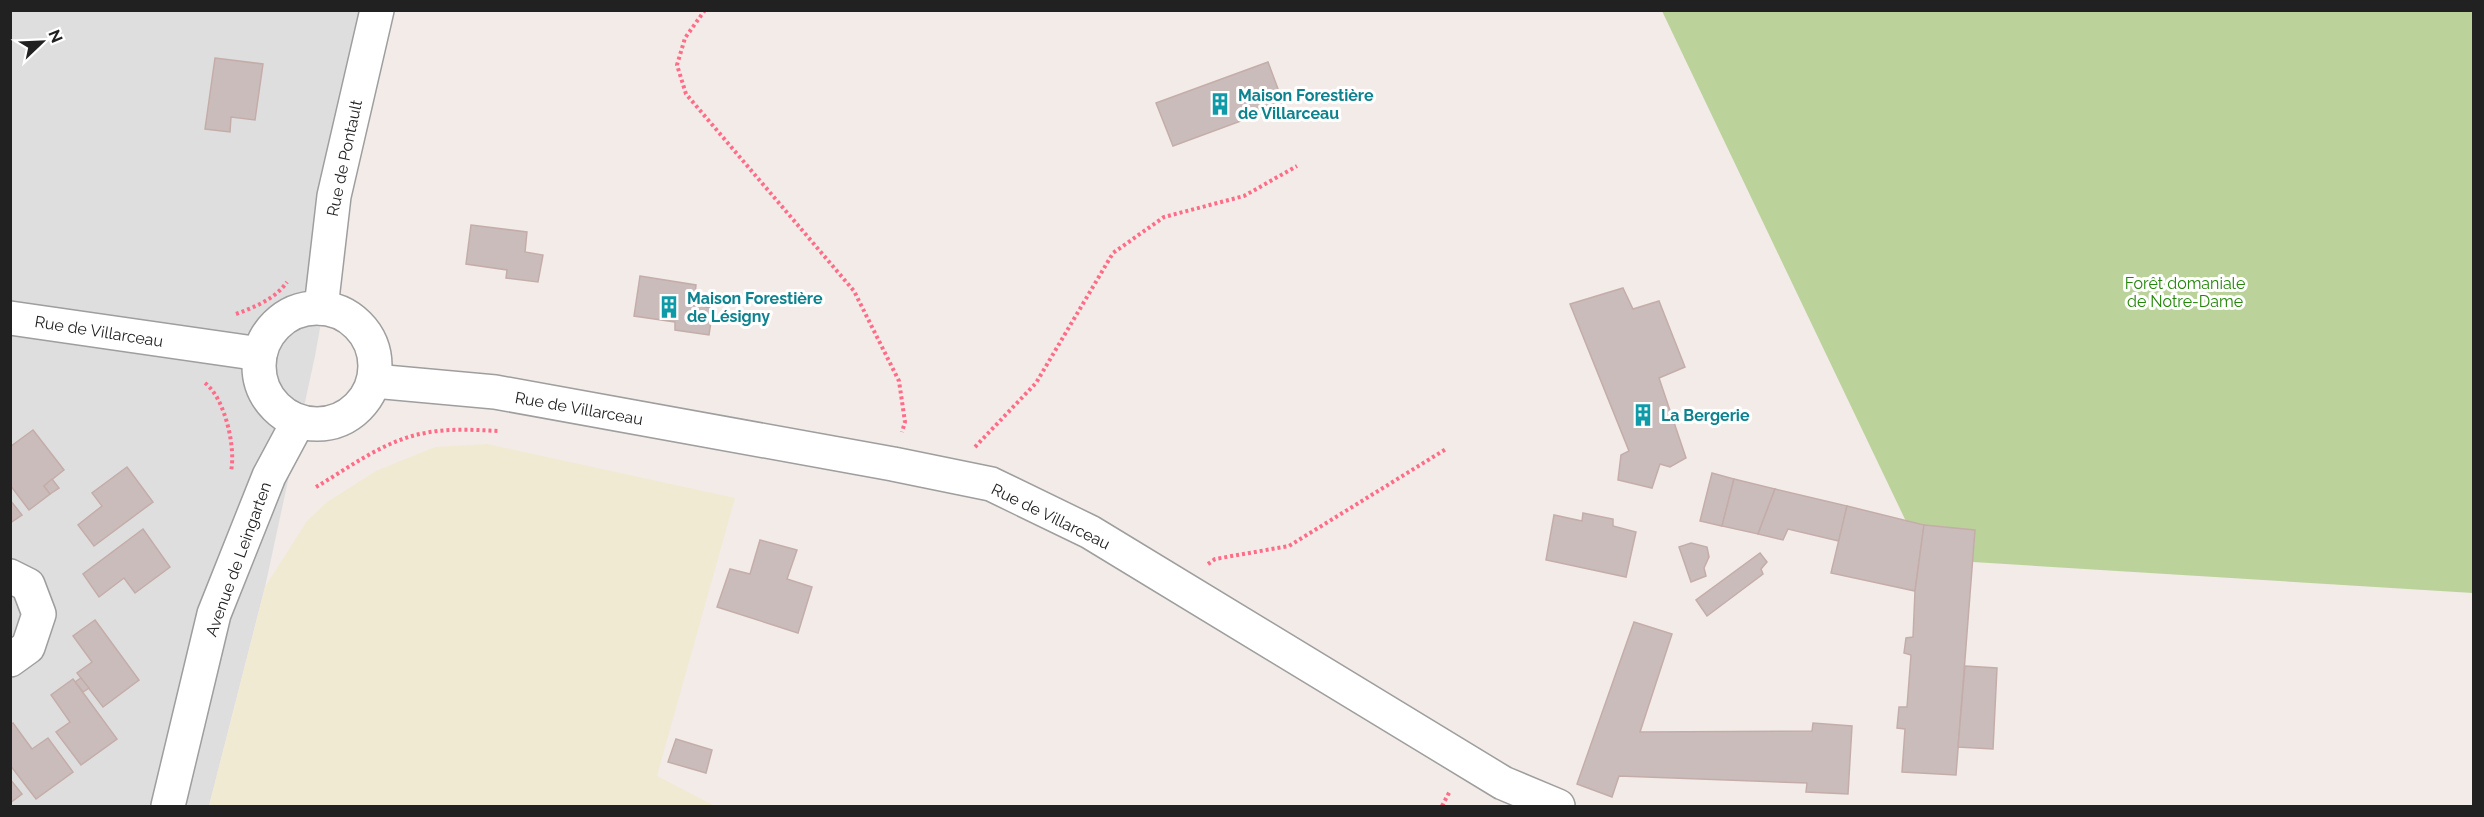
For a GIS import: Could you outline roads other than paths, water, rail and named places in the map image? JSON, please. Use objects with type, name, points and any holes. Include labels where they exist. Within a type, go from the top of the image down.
[{"type":"street","name":"Rue de Pontault","points":[[321,308],[334,196],[377,10]]},
{"type":"street","points":[[321,308],[337,312],[352,320],[364,332],[372,347],[375,364],[374,381],[366,398],[353,413],[336,422],[317,425],[298,422],[283,414],[271,402],[260,379],[260,354],[265,338],[275,325],[288,315],[304,309],[321,308]]},
{"type":"street","name":"Rue de Villarceau","points":[[10,318],[260,354]]},
{"type":"street","name":"Rue de Villarceau","points":[[374,381],[495,392],[991,484],[1090,532],[1503,783],[1558,807]]},
{"type":"street","name":"Avenue de Leingarten","points":[[168,807],[214,614],[269,476],[298,422]]},
{"type":"street","points":[[10,576],[28,585],[39,614],[28,647],[10,660]]},
{"type":"place","name":"Maison Forestière de Villarceau","points":[[1220,104]]},
{"type":"place","name":"Maison Forestière de Lésigny","points":[[669,307]]},
{"type":"place","name":"La Bergerie","points":[[1643,415]]},
{"type":"park label","name":"Forêt domaniale de Notre-Dame","points":[[2185,292]]}]
